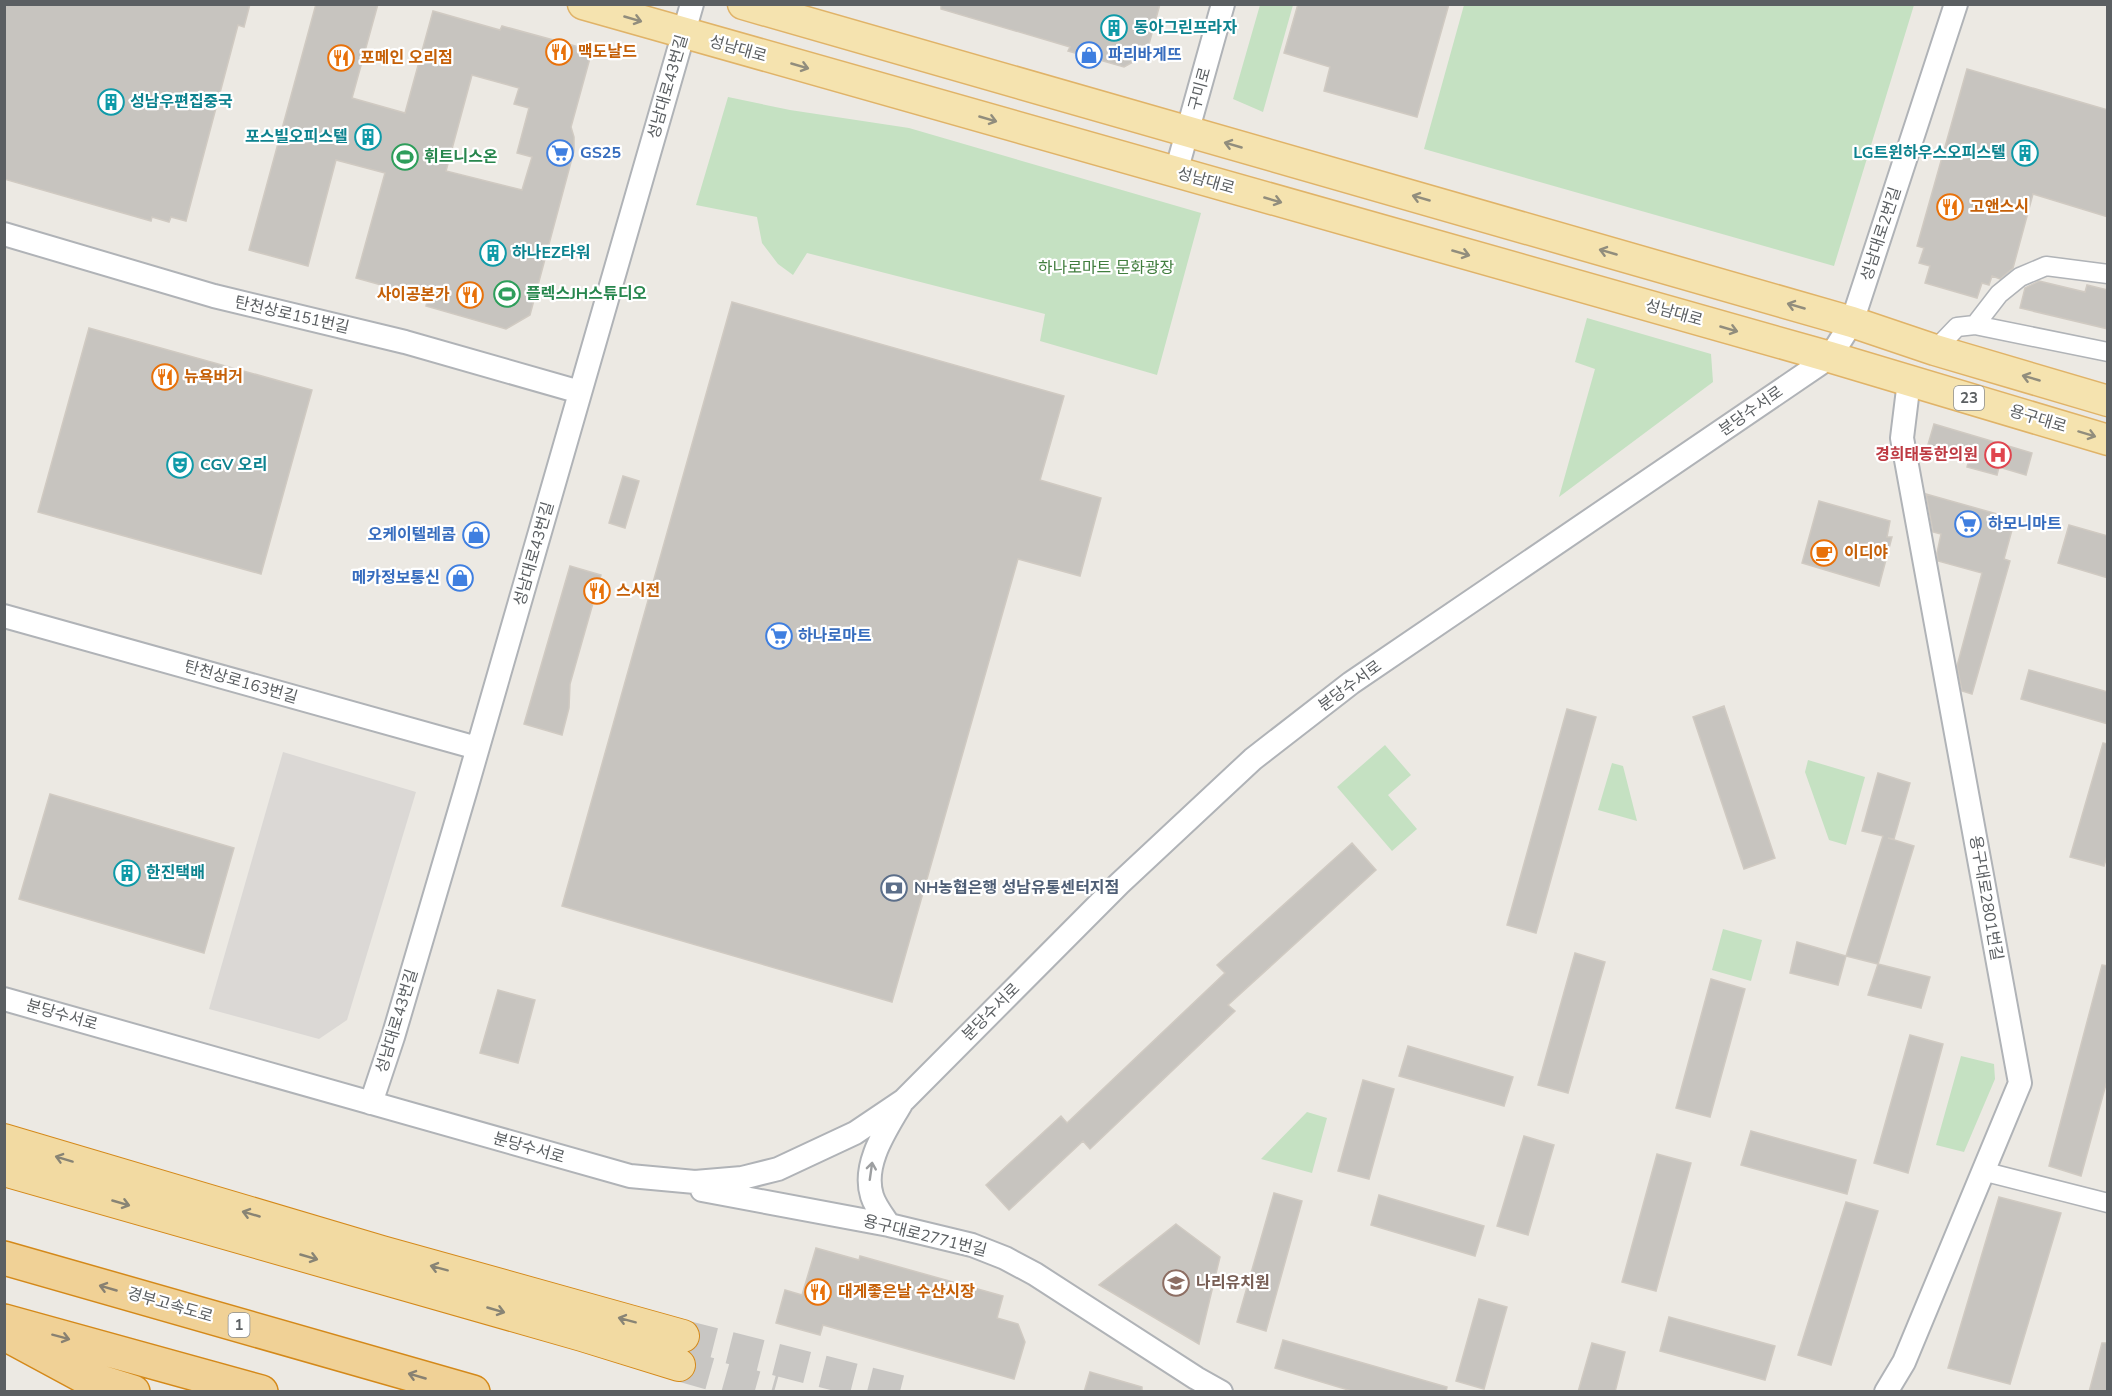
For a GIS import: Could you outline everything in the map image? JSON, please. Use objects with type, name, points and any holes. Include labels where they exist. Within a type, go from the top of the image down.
[{"type":"highway","points":[[4,1140],[382,1252],[681,1350],[582,1335],[4,1170]]},
{"type":"highway","name":"경부고속도로","points":[[4,1258],[473,1392]]},
{"type":"highway","points":[[4,1321],[261,1392]]},
{"type":"highway","points":[[4,1333],[85,1377],[133,1392]]},
{"type":"main road","name":"성남대로","points":[[583,4],[1830,357]]},
{"type":"main road","points":[[743,4],[1852,322]]},
{"type":"main road","name":"23","points":[[1852,322],[1935,350],[2108,401]]},
{"type":"main road","name":"용구대로","points":[[1830,357],[2108,440]]},
{"type":"street","name":"성남대로43번길","points":[[371,1103],[396,1026],[692,4]]},
{"type":"street","name":"구미로","points":[[1176,172],[1223,4]]},
{"type":"street","name":"성남대로2번길","points":[[1830,357],[1852,322],[1956,4]]},
{"type":"street","name":"탄천상로151번길","points":[[4,234],[214,296],[405,342],[580,392]]},
{"type":"street","points":[[1975,325],[1999,294],[2020,277],[2046,266],[2108,274]]},
{"type":"street","points":[[1935,350],[1957,327],[1975,325],[2108,352]]},
{"type":"street","name":"분당수서로","points":[[4,999],[630,1176],[695,1182],[742,1178],[778,1169],[855,1133],[904,1100],[1119,884],[1253,759],[1351,683],[1830,357]]},
{"type":"street","name":"용구대로2801번길","points":[[1886,1392],[1904,1362],[2020,1083],[1902,438],[1909,381]]},
{"type":"street","name":"탄천상로163번길","points":[[4,616],[477,748]]},
{"type":"street","points":[[889,1225],[872,1196],[870,1179],[874,1155],[904,1100]]},
{"type":"street","points":[[1982,1171],[2108,1203]]},
{"type":"street","name":"용구대로2771번길","points":[[630,1176],[889,1225],[972,1245],[1005,1258],[1035,1274],[1221,1392]]},
{"type":"shaded area","points":[[283,752],[416,792],[347,1020],[319,1039],[209,1009]]},
{"type":"green space","points":[[1260,5],[1293,5],[1263,112],[1233,99]]},
{"type":"green space","points":[[1464,5],[1914,5],[1834,266],[1424,149]]},
{"type":"green space","name":"하나로마트 문화광장","points":[[728,97],[790,110],[909,128],[1201,213],[1157,375],[1040,341],[1045,314],[807,253],[793,275],[778,264],[762,243],[757,217],[696,205]]},
{"type":"green space","points":[[1587,318],[1711,354],[1713,382],[1559,497],[1595,369],[1575,362]]},
{"type":"green space","points":[[1385,745],[1411,775],[1388,795],[1417,829],[1392,851],[1337,787]]},
{"type":"green space","points":[[1808,760],[1865,777],[1846,845],[1829,840],[1805,772]]},
{"type":"green space","points":[[1612,763],[1623,766],[1637,821],[1598,810]]},
{"type":"green space","points":[[1723,929],[1762,940],[1751,981],[1712,970]]},
{"type":"green space","points":[[1961,1056],[1994,1064],[1995,1079],[1964,1152],[1936,1145]]},
{"type":"green space","points":[[1307,1112],[1327,1118],[1312,1173],[1261,1159]]},
{"type":"building","name":"성남우편집중국","points":[[4,4],[250,4],[244,27],[238,25],[186,221],[171,217],[169,222],[152,217],[151,221],[4,179]]},
{"type":"building","points":[[316,4],[378,4],[352,98],[405,113],[433,11],[500,30],[502,26],[586,49],[590,58],[571,127],[574,151],[530,315],[506,329],[426,306],[428,298],[356,278],[385,173],[336,160],[308,266],[249,250]],"holes":[[[472,75],[519,88],[514,104],[529,108],[517,153],[532,157],[522,190],[446,171]]]},
{"type":"building","points":[[941,4],[1160,4],[1146,55],[1124,67],[1068,51],[1070,47],[941,9]]},
{"type":"building","points":[[1298,4],[1449,4],[1417,117],[1324,91],[1330,67],[1284,53]]},
{"type":"building","name":"LG트윈하우스오피스텔","points":[[1967,69],[2108,110],[2108,217],[2033,194],[2013,268],[2000,279],[1992,276],[1989,285],[1982,283],[1977,298],[1925,283],[1930,266],[1919,263],[1924,248],[1917,246]]},
{"type":"building","points":[[2039,281],[2085,292],[2087,285],[2108,290],[2108,329],[2020,308],[2025,288]]},
{"type":"building","points":[[732,302],[1064,396],[1040,480],[1101,498],[1080,576],[1018,559],[892,1002],[562,906]]},
{"type":"building","points":[[89,328],[312,390],[261,574],[38,512]]},
{"type":"building","points":[[1934,424],[2032,453],[2026,475],[1999,467],[1997,475],[1967,467],[1969,460],[1927,448]]},
{"type":"building","points":[[623,476],[639,481],[625,528],[609,523]]},
{"type":"building","points":[[1926,494],[2015,519],[2004,559],[2010,561],[1972,694],[1962,691],[1957,666],[1982,573],[1938,561],[1937,553],[1941,534],[1933,532]]},
{"type":"building","points":[[1819,501],[1890,521],[1887,537],[1892,537],[1879,586],[1802,563]]},
{"type":"building","points":[[2069,525],[2108,536],[2108,578],[2058,563]]},
{"type":"building","points":[[570,566],[601,575],[570,684],[569,708],[562,735],[524,724]]},
{"type":"building","points":[[2029,670],[2108,692],[2108,724],[2021,699]]},
{"type":"building","points":[[1724,706],[1775,858],[1744,869],[1693,717]]},
{"type":"building","points":[[1567,709],[1596,717],[1536,933],[1507,925]]},
{"type":"building","points":[[2103,743],[2108,744],[2108,853],[2104,866],[2070,857]]},
{"type":"building","points":[[1878,773],[1910,783],[1894,839],[1888,838],[1914,846],[1878,964],[1846,956],[1883,836],[1862,831]]},
{"type":"building","name":"한진택배","points":[[50,794],[234,848],[204,953],[19,899]]},
{"type":"building","points":[[1352,843],[1376,870],[1228,1005],[1235,1011],[1090,1149],[1083,1141],[1009,1210],[986,1185],[1061,1116],[1067,1123],[1225,973],[1217,965]]},
{"type":"building","points":[[1797,942],[1846,956],[1838,985],[1790,973]]},
{"type":"building","points":[[1575,953],[1605,962],[1568,1093],[1538,1085]]},
{"type":"building","points":[[1878,964],[1930,977],[1921,1008],[1868,995]]},
{"type":"building","points":[[2102,965],[2108,966],[2108,1077],[2081,1176],[2049,1166]]},
{"type":"building","points":[[1711,979],[1745,989],[1710,1117],[1676,1108]]},
{"type":"building","points":[[498,990],[535,1000],[518,1063],[480,1053]]},
{"type":"building","points":[[1910,1035],[1943,1044],[1908,1173],[1874,1163]]},
{"type":"building","points":[[1408,1046],[1513,1077],[1504,1106],[1399,1076]]},
{"type":"building","points":[[1363,1080],[1394,1089],[1369,1179],[1338,1171]]},
{"type":"building","points":[[1751,1131],[1856,1160],[1847,1194],[1741,1165]]},
{"type":"building","points":[[1524,1136],[1554,1145],[1528,1235],[1497,1226]]},
{"type":"building","points":[[1657,1154],[1691,1163],[1656,1291],[1622,1282]]},
{"type":"building","points":[[1274,1193],[1302,1201],[1266,1331],[1237,1322]]},
{"type":"building","points":[[1379,1195],[1484,1226],[1475,1256],[1371,1225]]},
{"type":"building","points":[[1999,1197],[2061,1213],[2010,1384],[1948,1368]]},
{"type":"building","points":[[1846,1202],[1878,1211],[1831,1365],[1798,1355]]},
{"type":"building","points":[[1176,1224],[1220,1257],[1199,1344],[1099,1285]]},
{"type":"building","points":[[816,1248],[859,1260],[860,1256],[1003,1296],[997,1318],[1018,1324],[1025,1342],[1014,1379],[823,1325],[820,1335],[776,1323],[785,1290],[802,1295]]},
{"type":"building","points":[[1479,1299],[1507,1307],[1484,1389],[1456,1381]]},
{"type":"building","points":[[1669,1317],[1775,1346],[1765,1380],[1660,1351]]},
{"type":"building","points":[[1283,1340],[1447,1387],[1446,1392],[1355,1392],[1275,1368]]},
{"type":"building","points":[[1592,1343],[1625,1352],[1615,1392],[1578,1392]]},
{"type":"building","points":[[2102,1343],[2108,1343],[2108,1392],[2089,1392]]},
{"type":"building","points":[[1090,1372],[1142,1387],[1142,1392],[1084,1392]]},
{"type":"tunnel","points":[[683,1336],[904,1392]]},
{"type":"tunnel","points":[[679,1365],[774,1392]]},
{"type":"place","name":"동아그린프라자","points":[[1114,28]]},
{"type":"place","name":"맥도날드","points":[[559,52]]},
{"type":"place","name":"파리바게뜨","points":[[1089,55]]},
{"type":"place","name":"포메인 오리점","points":[[341,58]]},
{"type":"place","name":"성남우편집중국","points":[[111,102]]},
{"type":"place","name":"포스빌오피스텔","points":[[368,137]]},
{"type":"place","name":"GS25","points":[[560,153]]},
{"type":"place","name":"LG트윈하우스오피스텔","points":[[2025,153]]},
{"type":"place","name":"휘트니스온","points":[[405,157]]},
{"type":"place","name":"고앤스시","points":[[1950,207]]},
{"type":"place","name":"하나EZ타워","points":[[493,253]]},
{"type":"place","name":"플렉스JH스튜디오","points":[[507,294]]},
{"type":"place","name":"사이공본가","points":[[470,295]]},
{"type":"place","name":"뉴욕버거","points":[[165,377]]},
{"type":"place","name":"경희태동한의원","points":[[1998,455]]},
{"type":"place","name":"CGV 오리","points":[[180,465]]},
{"type":"place","name":"하모니마트","points":[[1968,524]]},
{"type":"place","name":"오케이텔레콤","points":[[476,535]]},
{"type":"place","name":"이디야","points":[[1824,553]]},
{"type":"place","name":"메카정보통신","points":[[460,578]]},
{"type":"place","name":"스시전","points":[[597,591]]},
{"type":"place","name":"하나로마트","points":[[779,636]]},
{"type":"place","name":"한진택배","points":[[127,873]]},
{"type":"place","name":"NH농협은행 성남유통센터지점","points":[[894,888]]},
{"type":"place","name":"나리유치원","points":[[1176,1283]]},
{"type":"place","name":"대게좋은날 수산시장","points":[[818,1292]]}]
